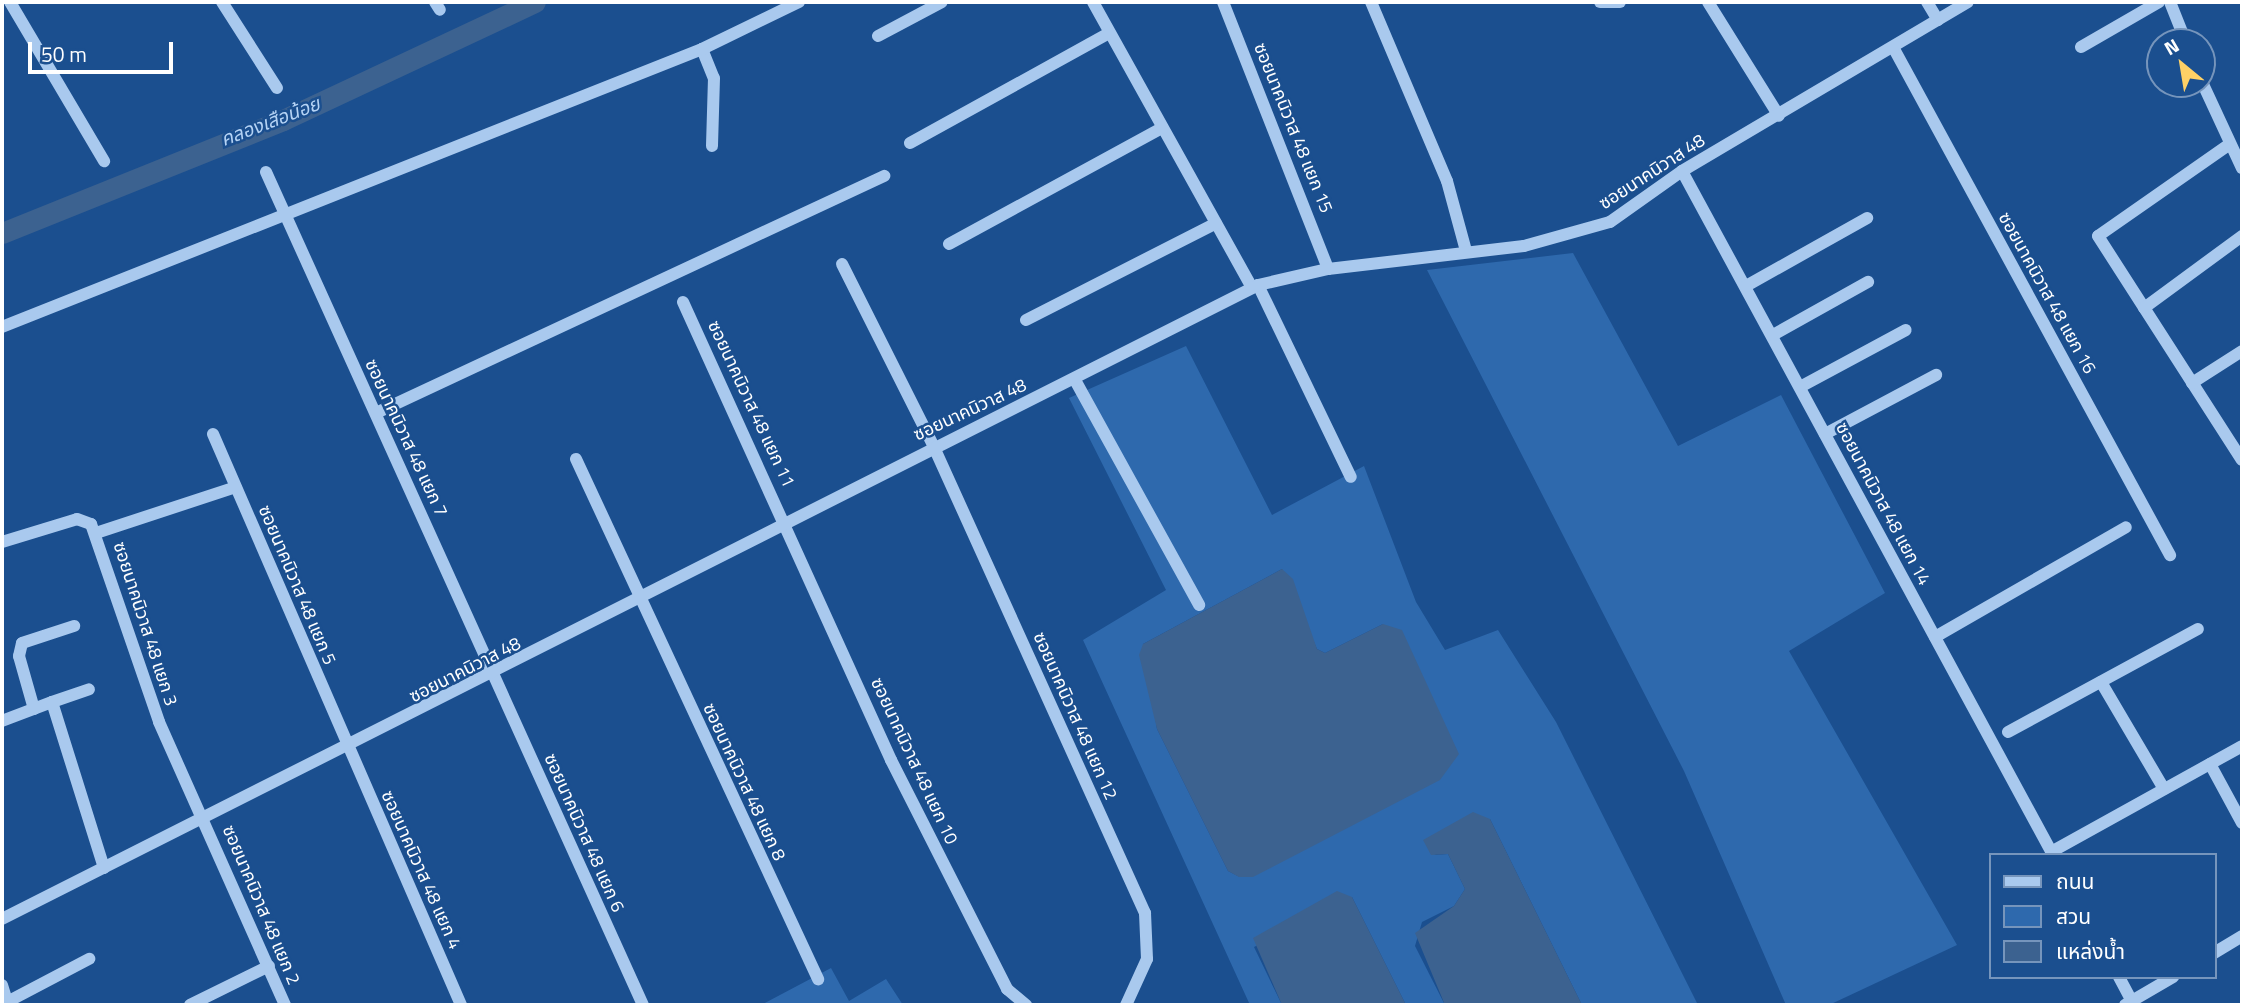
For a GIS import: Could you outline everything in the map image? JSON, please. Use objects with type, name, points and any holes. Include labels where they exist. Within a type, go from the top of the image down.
[{"type":"street","points":[[10,2],[104,161]]},
{"type":"street","points":[[222,2],[277,88]]},
{"type":"street","points":[[2,327],[285,217],[702,49],[799,2]]},
{"type":"street","points":[[877,36],[943,2]]},
{"type":"street","points":[[1093,2],[1216,223],[1255,286],[1350,477]]},
{"type":"street","name":"ซอยนาคนิวาส 48 แยก 15","points":[[1223,2],[1328,269]]},
{"type":"street","points":[[1371,2],[1447,181],[1466,251]]},
{"type":"street","points":[[1600,2],[1608,7],[1620,2]]},
{"type":"street","points":[[1708,2],[1779,116]]},
{"type":"street","points":[[1927,2],[1938,20]]},
{"type":"street","name":"ซอยนาคนิวาส 48","points":[[2,919],[348,749],[933,445],[1075,380],[1255,286],[1328,269],[1524,246],[1610,222],[1682,171],[1968,2]]},
{"type":"street","points":[[2081,47],[2159,2]]},
{"type":"street","points":[[2170,2],[2180,28]]},
{"type":"street","points":[[910,143],[1109,33]]},
{"type":"street","name":"ซอยนาคนิวาส 48 แยก 16","points":[[1893,47],[2170,555]]},
{"type":"street","points":[[702,49],[714,78],[712,146]]},
{"type":"street","points":[[2208,98],[2227,146],[2242,168]]},
{"type":"street","points":[[949,244],[1162,128]]},
{"type":"street","points":[[2227,146],[2098,236],[2241,454]]},
{"type":"street","name":"ซอยนาคนิวาส 48 แยก 14","points":[[1682,171],[2052,853]]},
{"type":"street","name":"ซอยนาคนิวาส 48 แยก 7","points":[[266,172],[496,674]]},
{"type":"street","points":[[376,413],[884,176]]},
{"type":"street","points":[[1746,286],[1867,218]]},
{"type":"street","points":[[1026,320],[1216,223]]},
{"type":"street","points":[[2144,308],[2242,236]]},
{"type":"street","name":"ซอยนาคนิวาส 48 แยก 12","points":[[842,264],[933,445],[1145,913],[1147,959],[1126,1005]]},
{"type":"street","points":[[1773,335],[1868,282]]},
{"type":"street","name":"ซอยนาคนิวาส 48 แยก 11","points":[[683,302],[786,522]]},
{"type":"street","points":[[1800,387],[1906,330]]},
{"type":"street","points":[[2192,383],[2242,351]]},
{"type":"street","points":[[1825,434],[1936,375]]},
{"type":"street","points":[[1075,380],[1199,605]]},
{"type":"street","name":"ซอยนาคนิวาส 48 แยก 5","points":[[213,434],[348,749]]},
{"type":"street","name":"ซอยนาคนิวาส 48 แยก 8","points":[[576,459],[643,597],[818,979]]},
{"type":"street","points":[[96,533],[236,487]]},
{"type":"street","name":"ซอยนาคนิวาส 48 แยก 3","points":[[2,542],[77,519],[96,533],[159,722],[205,819]]},
{"type":"street","name":"ซอยนาคนิวาส 48 แยก 10","points":[[786,522],[891,760],[1007,989],[1026,1005]]},
{"type":"street","points":[[1935,637],[2126,527]]},
{"type":"street","points":[[34,709],[19,656],[22,643],[74,626]]},
{"type":"street","points":[[2008,732],[2198,629]]},
{"type":"street","name":"ซอยนาคนิวาส 48 แยก 6","points":[[496,674],[643,1005]]},
{"type":"street","points":[[2101,682],[2164,789]]},
{"type":"street","points":[[2,722],[89,689]]},
{"type":"street","points":[[52,702],[104,868]]},
{"type":"street","points":[[2052,853],[2242,746]]},
{"type":"street","name":"ซอยนาคนิวาส 48 แยก 4","points":[[348,749],[461,1005]]},
{"type":"street","points":[[2210,764],[2242,823]]},
{"type":"street","name":"ซอยนาคนิวาส 48 แยก 2","points":[[205,819],[285,1005]]},
{"type":"street","points":[[2216,952],[2242,936]]},
{"type":"street","points":[[2,985],[7,1004],[89,959]]},
{"type":"street","points":[[190,1005],[269,966]]},
{"type":"street","points":[[2120,979],[2130,1004],[2169,979]]},
{"type":"green space","points":[[1573,253],[1678,446],[1781,395],[1885,593],[1789,651],[1957,945],[1829,1005],[1786,1005],[1684,771],[1427,270]]},
{"type":"green space","points":[[1186,346],[1272,515],[1364,466],[1416,602],[1445,650],[1498,630],[1556,722],[1698,1005],[1582,1005],[1490,819],[1434,855],[1448,854],[1465,889],[1454,906],[1422,922],[1415,946],[1445,1005],[1406,1005],[1352,897],[1254,947],[1282,1005],[1250,1005],[1083,640],[1166,590],[1069,398]],"holes":[[[1282,569],[1317,649],[1325,653],[1383,624],[1240,877],[1228,871],[1157,729],[1143,644]]]},
{"type":"green space","points":[[831,968],[849,1001],[886,979],[903,1005],[761,1005]]},
{"type":"water","points":[[1282,569],[1293,579],[1317,649],[1325,653],[1383,624],[1402,630],[1459,754],[1440,780],[1253,877],[1239,877],[1228,871],[1157,729],[1139,655],[1143,644]]},
{"type":"water","points":[[1473,812],[1490,819],[1582,1005],[1445,1005],[1415,933],[1454,906],[1465,889],[1448,854],[1431,855],[1423,840]]},
{"type":"water","points":[[1337,891],[1352,897],[1406,1005],[1282,1005],[1253,938]]},
{"type":"waterway","name":"คลองเสือน้อย","points":[[2,233],[283,120],[535,2]]}]
